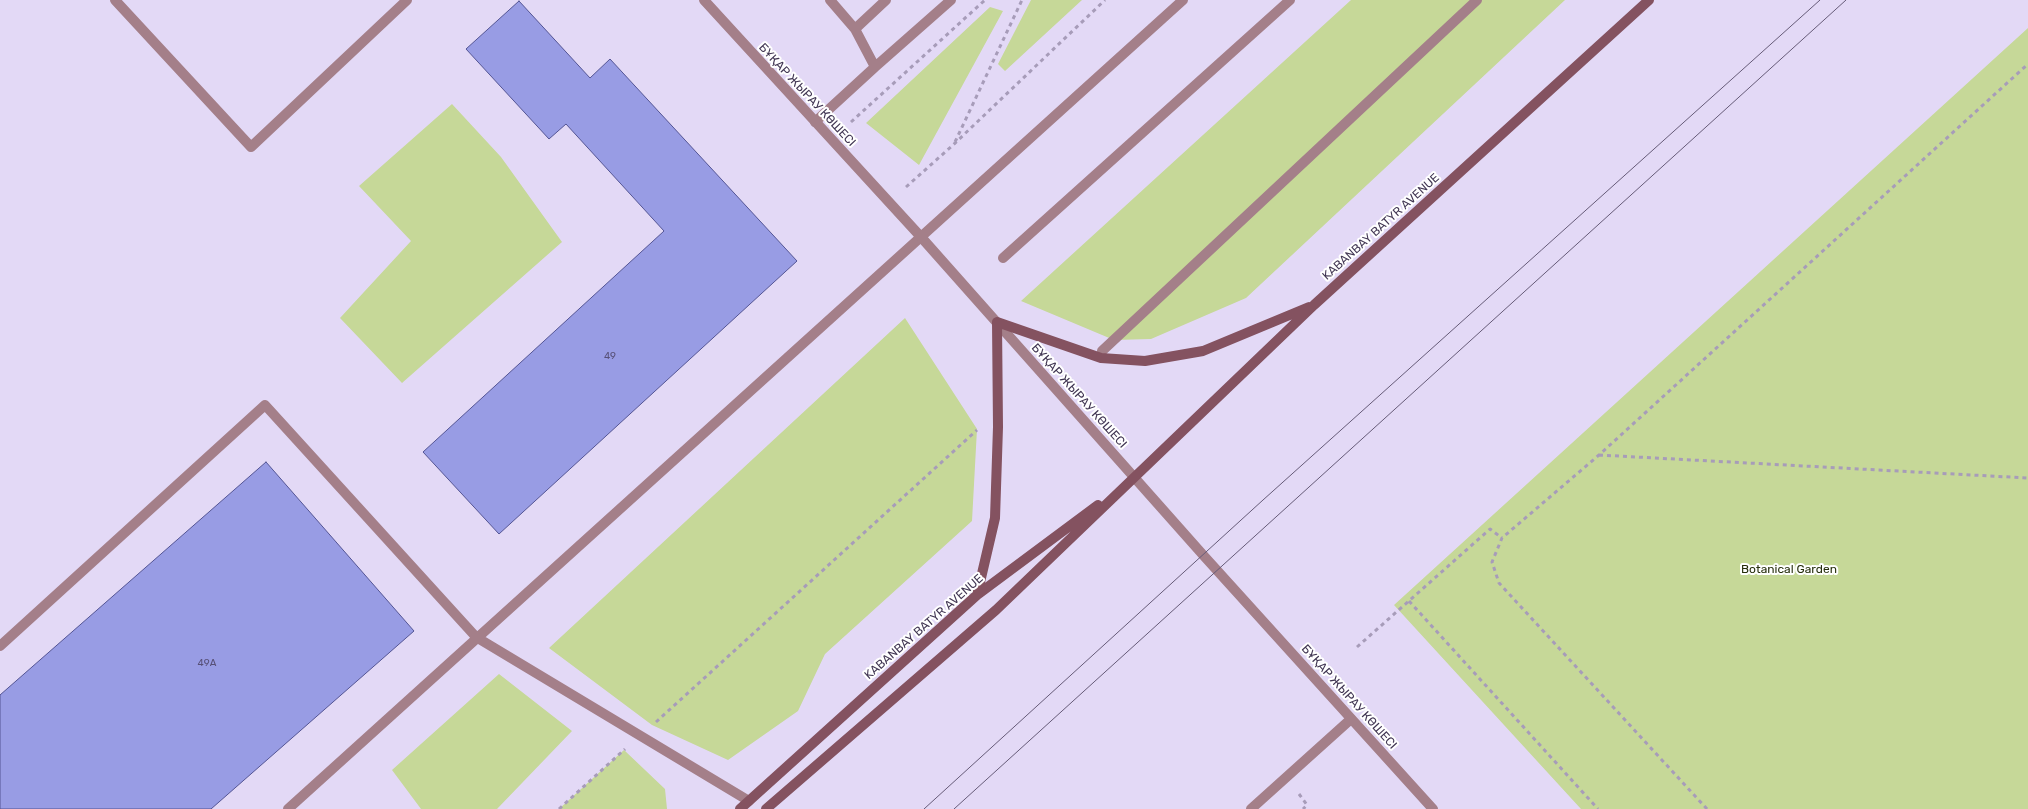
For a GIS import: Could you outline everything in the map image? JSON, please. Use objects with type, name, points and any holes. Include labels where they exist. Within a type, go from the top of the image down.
[{"type":"main road","name":"KABANBAY BATYR AVENUE","points":[[766,809],[996,610],[1314,305],[1649,0]]},
{"type":"main road","points":[[977,595],[995,518],[998,427],[997,322],[1101,358],[1145,361],[1203,351],[1314,305]]},
{"type":"main road","name":"KABANBAY BATYR AVENUE","points":[[740,809],[977,595],[1135,478]]},
{"type":"street","points":[[115,0],[251,147],[408,0]]},
{"type":"street","name":"БҰҚАР ЖЫРАУ КӨШЕСІ","points":[[704,0],[922,237],[1135,478],[1433,809]]},
{"type":"street","points":[[830,0],[856,29],[875,67]]},
{"type":"street","points":[[856,29],[886,0]]},
{"type":"street","points":[[815,122],[951,0]]},
{"type":"street","points":[[288,809],[476,637],[1183,0]]},
{"type":"street","points":[[1003,258],[1290,0]]},
{"type":"street","points":[[1102,351],[1477,0]]},
{"type":"street","points":[[0,646],[265,405],[476,637],[749,801]]},
{"type":"street","points":[[1251,809],[1351,719]]},
{"type":"path","points":[[851,122],[985,0]]},
{"type":"path","points":[[953,145],[1022,0]]},
{"type":"path","points":[[906,187],[953,145],[1105,0]]},
{"type":"path","points":[[1707,809],[1500,583],[1492,562],[1502,538],[1599,455],[2028,64]]},
{"type":"path","points":[[558,809],[977,429]]},
{"type":"path","points":[[1599,455],[2028,478]]},
{"type":"path","points":[[1357,648],[1490,529],[1502,538]]},
{"type":"path","points":[[1409,601],[1598,809]]},
{"type":"green space","points":[[1031,0],[1082,0],[1005,71],[998,64]]},
{"type":"green space","points":[[1351,0],[1565,0],[1246,298],[1151,339],[1114,340],[1021,301]]},
{"type":"green space","points":[[990,7],[1003,11],[919,165],[866,123]]},
{"type":"green space","name":"Botanical Garden","points":[[2028,28],[2028,809],[1581,809],[1394,605]]},
{"type":"green space","points":[[452,104],[501,157],[562,242],[402,383],[340,318],[411,241],[359,186]]},
{"type":"green space","points":[[905,318],[977,429],[972,521],[825,654],[798,711],[728,760],[652,725],[549,648]]},
{"type":"green space","points":[[499,674],[572,731],[497,809],[421,809],[392,770]]},
{"type":"green space","points":[[624,750],[665,789],[667,809],[559,809]]},
{"type":"building","points":[[519,1],[590,78],[610,59],[797,261],[499,534],[423,452],[664,231],[566,124],[549,139],[466,49]]},
{"type":"building","points":[[266,462],[414,631],[211,809],[0,809],[0,695]]},
{"type":"tram line","points":[[924,809],[1263,500],[1820,0]]},
{"type":"tram line","points":[[954,809],[1846,0]]}]
